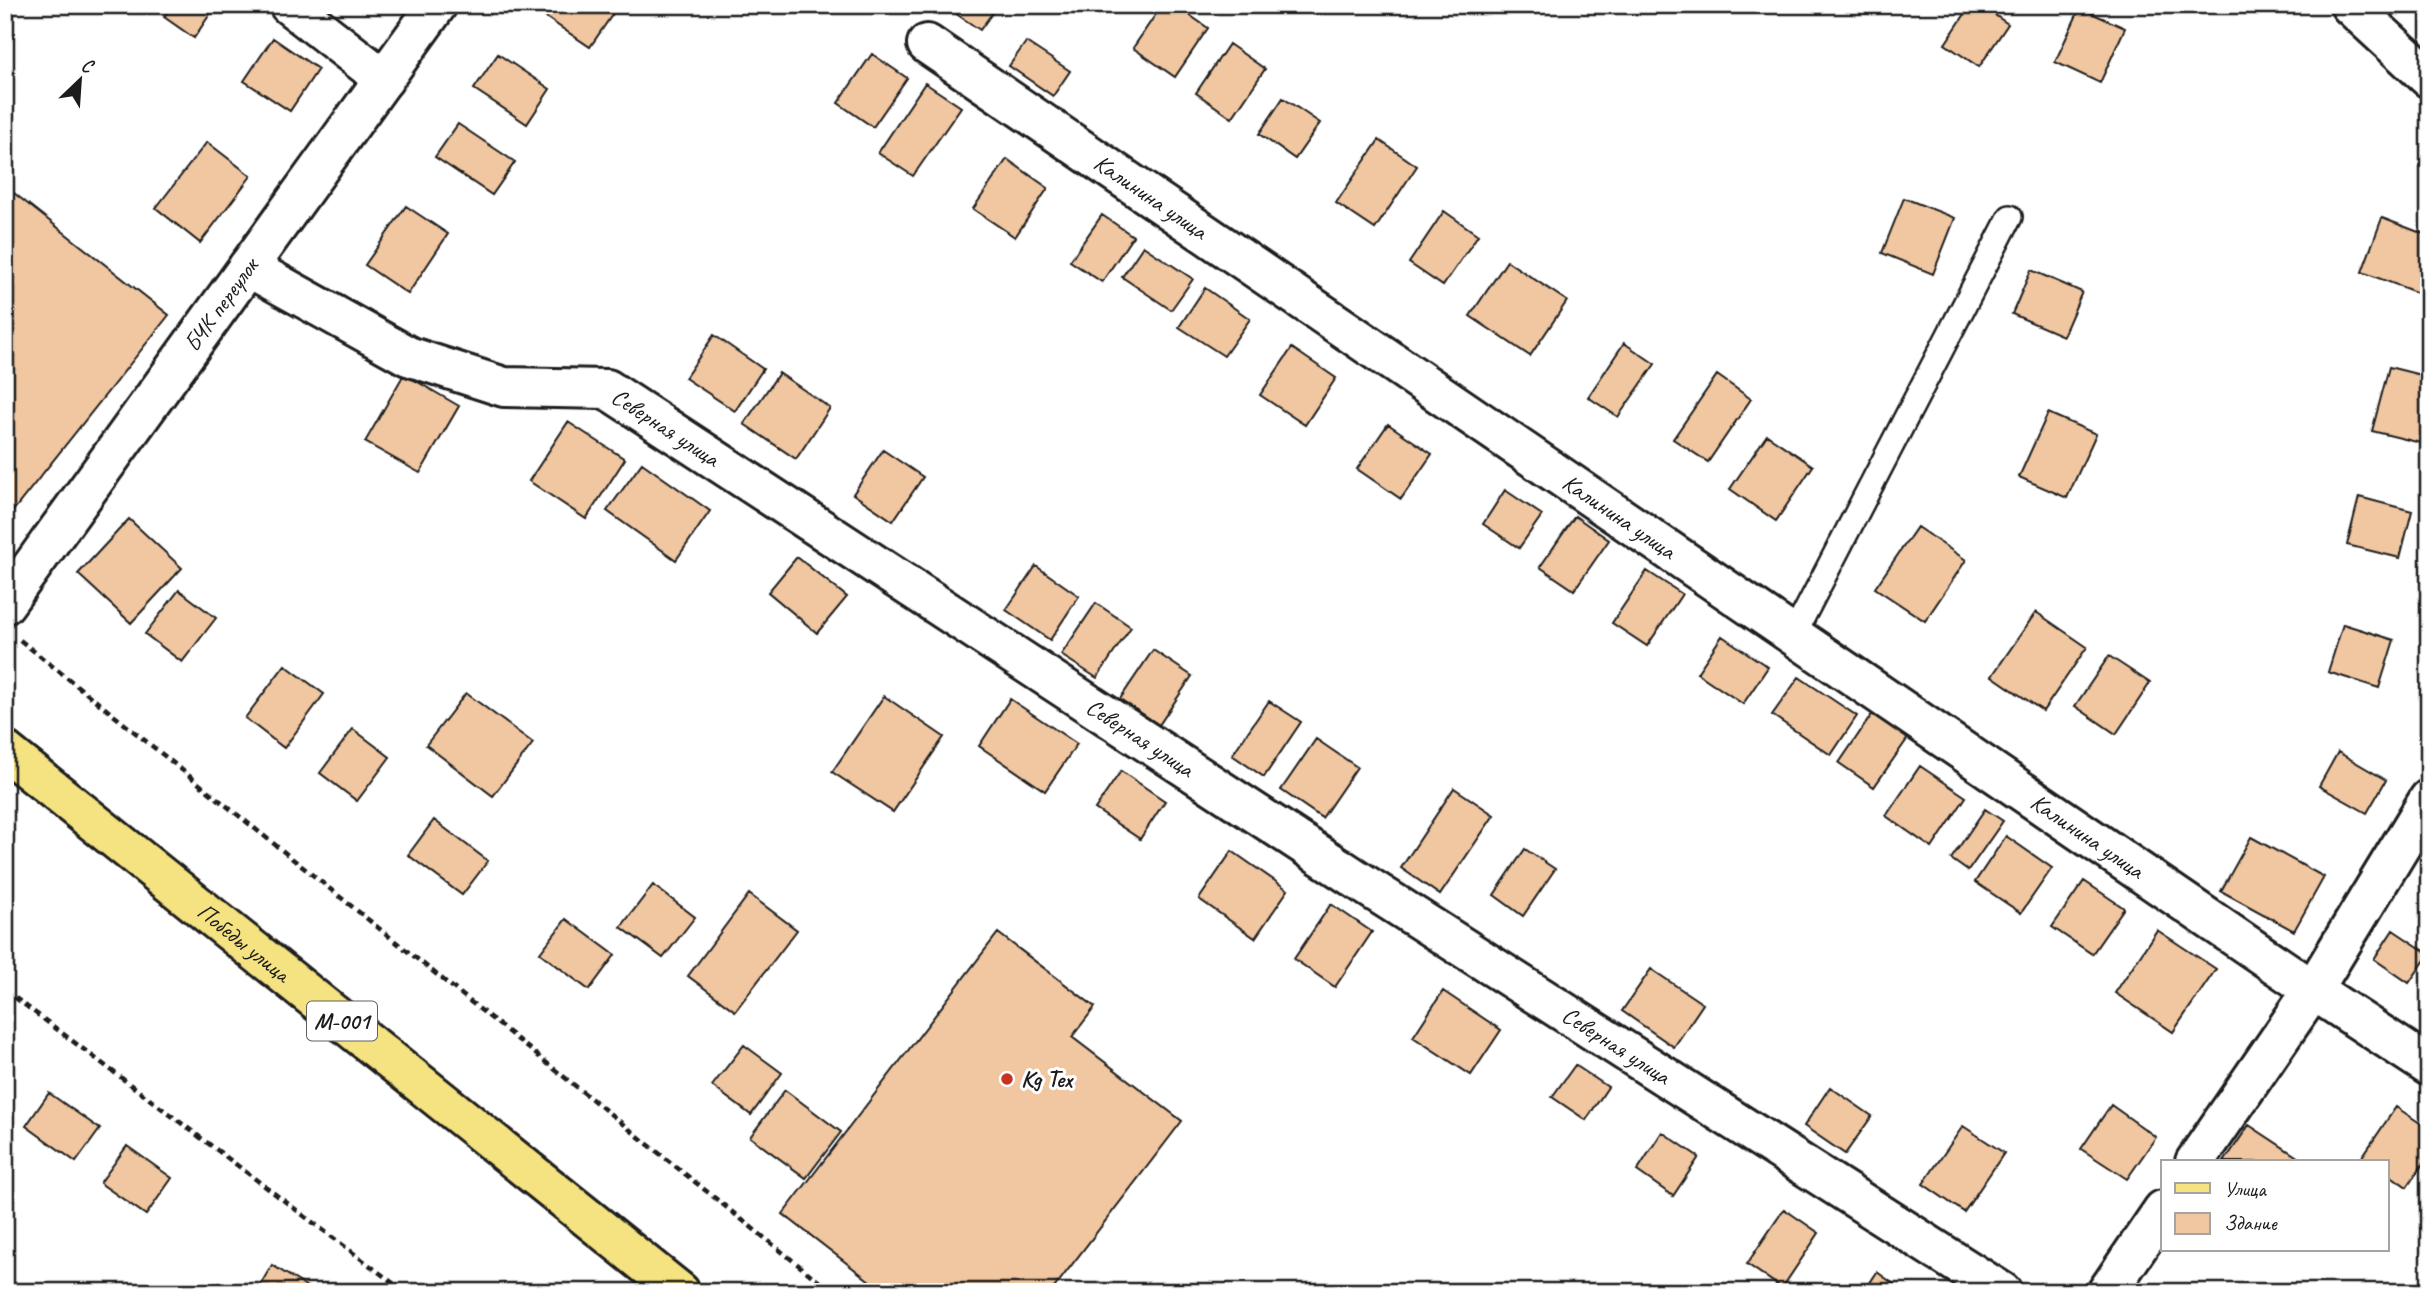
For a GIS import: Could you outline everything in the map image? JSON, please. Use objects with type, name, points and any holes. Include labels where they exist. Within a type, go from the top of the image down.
[{"type":"main road","name":"Победы улица","points":[[5,751],[680,1292]]},
{"type":"street","points":[[289,5],[384,79]]},
{"type":"street","name":"БЧК переулок","points":[[11,621],[248,267],[437,5]]},
{"type":"street","points":[[2350,5],[2429,78]]},
{"type":"street","name":"Калинина улица","points":[[927,44],[2312,990],[2429,1066]]},
{"type":"street","name":"Северная улица","points":[[248,267],[408,356],[504,387],[607,389],[1370,888],[2001,1292]]},
{"type":"street","points":[[2196,1160],[2312,990],[2429,799]]},
{"type":"street","points":[[2107,1292],[2161,1213]]},
{"type":"lane","points":[[1793,636],[2010,217]]},
{"type":"path","points":[[11,621],[832,1292]]},
{"type":"path","points":[[5,990],[405,1292]]},
{"type":"building","points":[[171,5],[216,5],[194,38],[164,17]]},
{"type":"building","points":[[552,5],[603,5],[614,12],[590,47],[544,16]]},
{"type":"building","points":[[943,5],[998,5],[980,30]]},
{"type":"building","points":[[1162,5],[1175,5],[1208,28],[1175,77],[1133,48]]},
{"type":"building","points":[[1971,5],[1980,5],[2008,24],[1979,67],[1945,44]]},
{"type":"building","points":[[2080,8],[2125,28],[2100,83],[2055,62]]},
{"type":"building","points":[[273,38],[318,69],[290,111],[244,81]]},
{"type":"building","points":[[1026,42],[1070,71],[1053,96],[1009,66]]},
{"type":"building","points":[[1229,44],[1265,69],[1232,118],[1196,93]]},
{"type":"building","points":[[498,54],[550,89],[527,124],[474,89]]},
{"type":"building","points":[[872,54],[907,78],[873,127],[838,103]]},
{"type":"building","points":[[925,83],[961,107],[913,176],[878,153]]},
{"type":"building","points":[[1283,98],[1320,123],[1295,159],[1259,134]]},
{"type":"building","points":[[458,124],[515,162],[492,195],[435,157]]},
{"type":"building","points":[[1379,140],[1417,166],[1375,229],[1336,203]]},
{"type":"building","points":[[207,142],[251,176],[200,243],[156,208]]},
{"type":"building","points":[[1007,159],[1048,188],[1015,237],[973,209]]},
{"type":"building","points":[[5,186],[169,315],[5,521]]},
{"type":"building","points":[[1904,198],[1955,218],[1933,274],[1882,253]]},
{"type":"building","points":[[406,206],[448,234],[408,294],[365,265]]},
{"type":"building","points":[[1444,211],[1478,235],[1443,286],[1409,263]]},
{"type":"building","points":[[1102,215],[1133,236],[1102,282],[1070,261]]},
{"type":"building","points":[[2382,218],[2429,236],[2429,297],[2362,272]]},
{"type":"building","points":[[1143,246],[1193,279],[1171,310],[1122,277]]},
{"type":"building","points":[[1507,261],[1567,301],[1530,356],[1470,316]]},
{"type":"building","points":[[2031,270],[2082,292],[2063,336],[2012,314]]},
{"type":"building","points":[[1205,288],[1250,319],[1224,356],[1179,327]]},
{"type":"building","points":[[714,335],[763,369],[735,411],[685,378]]},
{"type":"building","points":[[1624,343],[1655,364],[1618,417],[1588,397]]},
{"type":"building","points":[[1292,348],[1336,378],[1305,425],[1260,395]]},
{"type":"building","points":[[2389,367],[2429,377],[2429,445],[2372,431]]},
{"type":"building","points":[[779,373],[830,408],[796,459],[744,424]]},
{"type":"building","points":[[404,374],[459,406],[420,473],[365,442]]},
{"type":"building","points":[[1717,375],[1751,399],[1708,462],[1673,439]]},
{"type":"building","points":[[2048,413],[2096,434],[2067,498],[2019,477]]},
{"type":"building","points":[[568,422],[625,459],[586,519],[529,481]]},
{"type":"building","points":[[1388,424],[1432,454],[1401,499],[1357,469]]},
{"type":"building","points":[[1767,435],[1813,466],[1776,521],[1730,489]]},
{"type":"building","points":[[883,450],[923,477],[893,521],[853,494]]},
{"type":"building","points":[[642,463],[710,511],[676,560],[607,511]]},
{"type":"building","points":[[1505,490],[1542,515],[1519,548],[1483,524]]},
{"type":"building","points":[[2359,497],[2412,511],[2400,558],[2347,545]]},
{"type":"building","points":[[1575,516],[1609,540],[1574,590],[1540,567]]},
{"type":"building","points":[[129,519],[182,568],[131,623],[78,574]]},
{"type":"building","points":[[1917,527],[1966,560],[1925,621],[1875,588]]},
{"type":"building","points":[[797,557],[847,597],[817,633],[768,592]]},
{"type":"building","points":[[1036,566],[1079,596],[1050,640],[1006,610]]},
{"type":"building","points":[[1647,571],[1682,594],[1647,646],[1612,623]]},
{"type":"building","points":[[179,590],[216,618],[182,662],[145,634]]},
{"type":"building","points":[[1096,603],[1131,627],[1097,678],[1061,655]]},
{"type":"building","points":[[2036,612],[2087,647],[2043,711],[1992,676]]},
{"type":"building","points":[[2343,624],[2394,640],[2379,688],[2328,672]]},
{"type":"building","points":[[1722,636],[1768,667],[1743,704],[1697,673]]},
{"type":"building","points":[[1153,650],[1192,676],[1159,725],[1120,699]]},
{"type":"building","points":[[2109,656],[2150,683],[2116,734],[2075,706]]},
{"type":"building","points":[[285,665],[324,694],[284,748],[245,718]]},
{"type":"building","points":[[1799,677],[1857,716],[1831,755],[1772,715]]},
{"type":"building","points":[[466,693],[533,743],[493,796],[426,745]]},
{"type":"building","points":[[884,696],[944,737],[893,812],[832,772]]},
{"type":"building","points":[[1010,699],[1077,744],[1045,791],[979,746]]},
{"type":"building","points":[[1269,701],[1301,722],[1264,777],[1232,755]]},
{"type":"building","points":[[1873,713],[1908,738],[1874,787],[1839,763]]},
{"type":"building","points":[[353,729],[390,757],[357,801],[320,773]]},
{"type":"building","points":[[1316,739],[1357,767],[1322,818],[1281,790]]},
{"type":"building","points":[[2338,752],[2386,780],[2367,813],[2319,786]]},
{"type":"building","points":[[1920,766],[1966,797],[1932,848],[1886,816]]},
{"type":"building","points":[[1121,771],[1165,801],[1140,839],[1095,809]]},
{"type":"building","points":[[1454,788],[1494,815],[1440,895],[1401,868]]},
{"type":"building","points":[[1985,809],[2003,821],[1968,871],[1951,859]]},
{"type":"building","points":[[434,820],[488,861],[462,895],[408,855]]},
{"type":"building","points":[[2006,836],[2052,868],[2021,913],[1975,882]]},
{"type":"building","points":[[2251,837],[2324,877],[2294,931],[2221,891]]},
{"type":"building","points":[[1525,849],[1555,869],[1523,916],[1494,895]]},
{"type":"building","points":[[1232,851],[1288,890],[1255,938],[1199,899]]},
{"type":"building","points":[[2084,881],[2124,908],[2092,954],[2052,927]]},
{"type":"building","points":[[653,885],[695,917],[663,958],[621,927]]},
{"type":"building","points":[[749,894],[797,930],[735,1011],[688,976]]},
{"type":"building","points":[[1331,904],[1372,932],[1335,987],[1294,959]]},
{"type":"building","points":[[566,919],[615,955],[589,990],[540,953]]},
{"type":"building","points":[[2157,930],[2216,969],[2173,1032],[2115,993]]},
{"type":"building","points":[[2393,930],[2429,954],[2409,983],[2374,959]]},
{"type":"building","name":"Kg Tex","points":[[998,933],[1095,1007],[1072,1037],[1182,1121],[1051,1292],[884,1292],[783,1214]]},
{"type":"building","points":[[1651,969],[1703,1004],[1674,1047],[1622,1011]]},
{"type":"building","points":[[1443,991],[1501,1030],[1471,1075],[1413,1037]]},
{"type":"building","points":[[744,1045],[782,1073],[751,1115],[712,1086]]},
{"type":"building","points":[[1575,1065],[1608,1087],[1586,1120],[1552,1097]]},
{"type":"building","points":[[1830,1087],[1872,1116],[1845,1154],[1804,1126]]},
{"type":"building","points":[[785,1090],[841,1132],[806,1178],[750,1137]]},
{"type":"building","points":[[49,1093],[100,1129],[76,1162],[26,1126]]},
{"type":"building","points":[[2111,1105],[2156,1137],[2127,1179],[2081,1149]]},
{"type":"building","points":[[2396,1107],[2429,1129],[2429,1155],[2407,1187],[2388,1174],[2388,1160],[2367,1160],[2362,1157]]},
{"type":"building","points":[[2249,1125],[2302,1160],[2225,1160]]},
{"type":"building","points":[[1963,1126],[2004,1153],[1964,1212],[1923,1184]]},
{"type":"building","points":[[1662,1132],[1699,1157],[1673,1196],[1637,1171]]},
{"type":"building","points":[[127,1146],[172,1178],[146,1215],[100,1183]]},
{"type":"building","points":[[1784,1209],[1819,1233],[1782,1288],[1747,1264]]},
{"type":"building","points":[[272,1265],[315,1292],[256,1292]]},
{"type":"building","points":[[1877,1272],[1905,1292],[1864,1292]]},
{"type":"building","points":[[2149,1283],[2162,1292],[2143,1292]]},
{"type":"place","name":"Kg Tex","points":[[1007,1079]]}]
